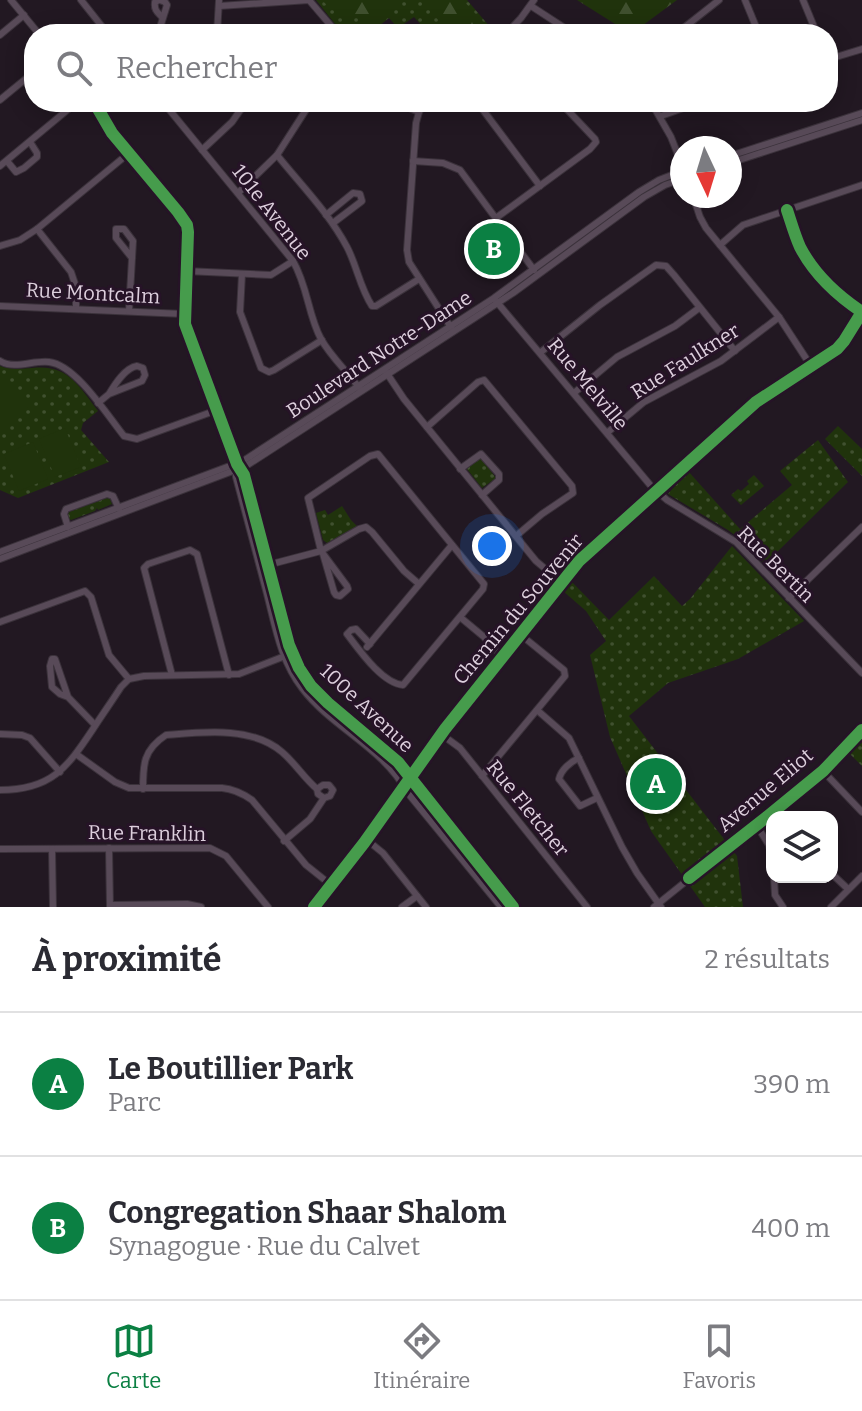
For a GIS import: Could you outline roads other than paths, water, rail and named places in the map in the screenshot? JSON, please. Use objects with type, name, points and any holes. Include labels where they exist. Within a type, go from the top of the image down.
[{"type":"street","points":[[11,0],[31,24]]},
{"type":"street","points":[[81,0],[100,24]]},
{"type":"street","points":[[159,0],[167,5],[160,24]]},
{"type":"street","points":[[218,24],[219,3],[309,0],[329,24]]},
{"type":"street","points":[[689,24],[719,0]]},
{"type":"street","points":[[745,0],[755,24]]},
{"type":"street","points":[[803,0],[813,24]]},
{"type":"street","points":[[515,24],[532,3],[560,24]]},
{"type":"street","points":[[0,35],[24,15]]},
{"type":"street","points":[[838,56],[862,49]]},
{"type":"street","points":[[0,100],[24,80]]},
{"type":"street","points":[[30,142],[37,157],[24,168],[16,172],[4,164],[65,112]]},
{"type":"street","name":"100e Avenue","points":[[102,112],[112,133],[187,225],[185,324],[238,468],[244,475],[292,653],[319,695],[390,754],[513,907]]},
{"type":"street","name":"101e Avenue","points":[[174,112],[293,261],[322,340],[360,389]]},
{"type":"street","points":[[202,150],[239,112]]},
{"type":"street","points":[[238,193],[277,155],[305,112]]},
{"type":"street","points":[[419,112],[407,250],[409,262],[452,329]]},
{"type":"street","points":[[484,112],[540,186]]},
{"type":"street","points":[[496,218],[596,142],[569,112]]},
{"type":"street","points":[[658,112],[670,136]]},
{"type":"street","points":[[661,116],[672,112]]},
{"type":"street","points":[[742,152],[862,113]]},
{"type":"street","points":[[742,159],[862,120]]},
{"type":"street","points":[[0,246],[20,240],[37,229],[129,153]]},
{"type":"street","points":[[277,155],[333,223],[349,251],[372,306],[419,279]]},
{"type":"street","points":[[413,161],[443,163],[460,170],[536,272]]},
{"type":"street","name":"Boulevard Notre-Dame","points":[[536,272],[639,192],[670,176]]},
{"type":"street","name":"Boulevard Notre-Dame","points":[[0,559],[238,468],[496,301],[644,197],[670,183]]},
{"type":"street","points":[[720,245],[743,225],[862,185]]},
{"type":"street","points":[[326,215],[353,193],[360,194],[362,201],[333,223]]},
{"type":"street","points":[[697,208],[702,221],[779,317],[811,366]]},
{"type":"street","points":[[787,210],[808,259],[840,297],[862,312]]},
{"type":"street","points":[[37,229],[71,272],[76,287],[76,308]]},
{"type":"street","points":[[129,311],[132,258]]},
{"type":"street","points":[[186,271],[271,275],[293,261]]},
{"type":"street","points":[[541,352],[656,265],[666,266],[735,351]]},
{"type":"street","points":[[242,274],[240,312],[261,368],[269,372],[274,370],[322,340]]},
{"type":"street","name":"Rue Melville","points":[[496,301],[657,491]]},
{"type":"street","name":"Rue Montcalm","points":[[0,306],[184,314]]},
{"type":"street","points":[[574,393],[617,357],[675,326],[699,308]]},
{"type":"street","name":"Chemin du Souvenir","points":[[314,907],[367,840],[441,734],[582,558],[753,404],[839,347],[862,312]]},
{"type":"street","name":"Rue Faulkner","points":[[608,432],[644,402],[721,361],[779,317]]},
{"type":"street","points":[[0,361],[15,365],[46,361],[58,364],[74,374],[124,436],[137,439],[217,410]]},
{"type":"street","points":[[98,403],[109,394],[142,381],[145,375],[143,368],[131,367],[109,394]]},
{"type":"street","points":[[386,372],[405,401],[537,563],[562,583]]},
{"type":"street","points":[[427,427],[484,380],[558,468],[573,493],[516,536]]},
{"type":"street","points":[[322,553],[347,586],[348,589],[340,596],[334,592],[322,553],[308,498],[370,456],[378,454],[484,584],[403,685],[394,684],[367,661],[347,634],[356,629],[370,644]]},
{"type":"street","points":[[460,469],[479,454],[490,463],[500,479],[482,495]]},
{"type":"street","name":"100e Avenue","points":[[238,468],[236,477],[284,657],[297,681],[312,700],[389,765],[501,907]]},
{"type":"street","name":"Rue Bertin","points":[[657,491],[733,540],[862,673]]},
{"type":"street","points":[[68,527],[64,511],[109,494],[114,497],[119,511]]},
{"type":"street","name":"Boulevard Notre-Dame","points":[[0,552],[119,511]]},
{"type":"street","points":[[789,598],[862,527]]},
{"type":"street","points":[[260,567],[322,553],[359,529],[368,528],[419,584]]},
{"type":"street","points":[[362,653],[452,545]]},
{"type":"street","points":[[172,675],[144,568],[190,550],[197,554],[229,675]]},
{"type":"street","points":[[0,622],[85,591],[91,597],[109,655],[129,679]]},
{"type":"street","points":[[460,617],[484,637],[502,658]]},
{"type":"street","points":[[482,776],[565,673],[521,635]]},
{"type":"street","points":[[0,790],[28,788],[60,772],[129,679],[239,674],[292,653]]},
{"type":"street","points":[[68,697],[60,669],[52,659],[52,687],[68,697],[95,725]]},
{"type":"street","points":[[537,710],[569,738],[597,798],[658,906]]},
{"type":"street","name":"Avenue Eliot","points":[[658,906],[823,771],[862,730]]},
{"type":"street","points":[[143,789],[143,762],[161,738],[166,735],[213,733],[254,737],[277,748],[324,798]]},
{"type":"street","points":[[0,734],[30,738],[60,772]]},
{"type":"street","name":"Rue Fletcher","points":[[441,734],[460,748],[587,907]]},
{"type":"street","points":[[76,754],[129,788],[233,789],[252,800],[306,865],[331,885]]},
{"type":"street","points":[[579,758],[562,772],[560,782],[580,806],[597,798]]},
{"type":"street","points":[[823,771],[862,812]]},
{"type":"street","points":[[284,841],[310,819],[324,798],[332,793],[331,786],[323,785],[317,789]]},
{"type":"street","points":[[757,826],[766,840]]},
{"type":"street","points":[[367,840],[383,853],[426,907]]},
{"type":"street","points":[[109,848],[110,906],[194,904],[201,907]]},
{"type":"street","name":"Rue Franklin","points":[[0,849],[210,848],[226,856],[268,907]]},
{"type":"street","points":[[52,849],[53,907]]},
{"type":"street","points":[[831,907],[862,876]]},
{"type":"street","points":[[838,880],[848,889]]},
{"type":"street","points":[[774,883],[775,895],[783,907]]},
{"type":"street","points":[[402,907],[417,896]]},
{"type":"place","name":"Congregation Shaar Shalom","points":[[494,249]]},
{"type":"place","name":"Le Boutillier Park","points":[[656,784]]}]
